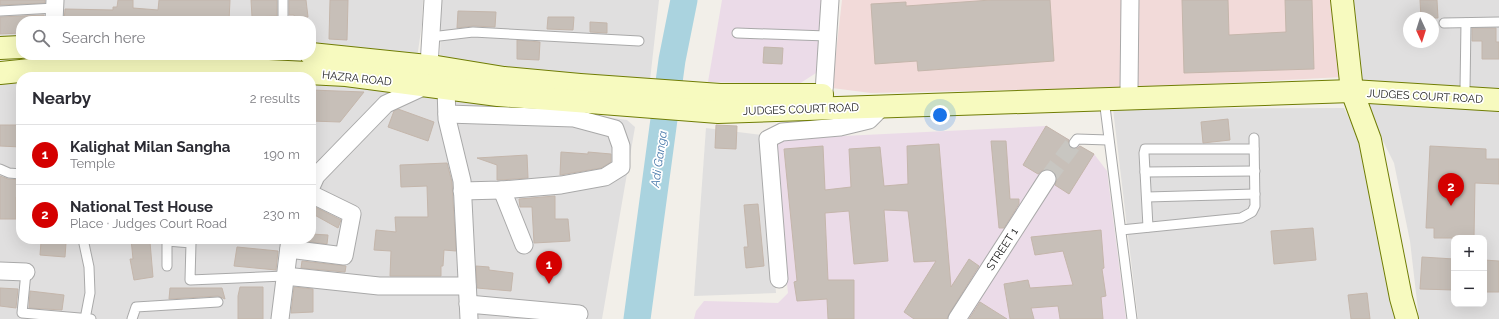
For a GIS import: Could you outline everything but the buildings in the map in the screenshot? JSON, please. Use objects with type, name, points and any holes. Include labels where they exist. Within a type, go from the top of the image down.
[{"type":"main road","points":[[1342,0],[1351,87],[1370,140],[1401,298],[1407,319]]},
{"type":"main road","points":[[0,48],[16,47]]},
{"type":"main road","name":"HAZRA ROAD","points":[[316,55],[427,76],[501,87]]},
{"type":"main road","name":"HAZRA ROAD","points":[[58,72],[259,70],[294,72]]},
{"type":"main road","name":"HAZRA ROAD","points":[[0,73],[16,73]]},
{"type":"main road","name":"HAZRA ROAD","points":[[316,73],[427,76],[446,88],[501,87]]},
{"type":"main road","name":"JUDGES COURT ROAD","points":[[501,87],[719,103],[829,99],[883,106],[1104,99],[1351,87],[1499,100]]},
{"type":"main road","points":[[829,99],[1129,90],[1351,87],[1499,90]]},
{"type":"street","points":[[316,176],[386,104],[427,76],[433,0]]},
{"type":"street","points":[[829,99],[827,36],[830,0]]},
{"type":"street","points":[[1129,90],[1130,0]]},
{"type":"street","points":[[446,88],[447,114],[462,181],[469,312],[579,314]]},
{"type":"street","points":[[779,279],[768,139],[782,132],[840,127],[869,120],[883,106]]},
{"type":"street","points":[[447,114],[574,118],[615,129],[621,146],[621,167],[605,177],[561,185],[501,190],[462,190]]},
{"type":"street","name":"STREET 1","points":[[957,319],[1046,180]]},
{"type":"street","points":[[501,190],[524,245]]},
{"type":"street","points":[[280,319],[290,244],[344,256],[352,214],[316,196]]},
{"type":"street","points":[[0,271],[26,272]]},
{"type":"street","points":[[285,276],[380,286],[467,286]]},
{"type":"lane","points":[[283,0],[283,16]]},
{"type":"lane","points":[[0,11],[55,10]]},
{"type":"lane","points":[[1444,23],[1499,22]]},
{"type":"lane","points":[[1465,89],[1466,23]]},
{"type":"lane","points":[[431,37],[473,32],[639,42]]},
{"type":"lane","points":[[738,33],[827,36]]},
{"type":"lane","points":[[1104,99],[1108,140],[1132,319]]},
{"type":"lane","points":[[1121,230],[1241,218],[1252,212],[1255,206],[1254,138]]},
{"type":"lane","points":[[1074,143],[1077,139],[1108,140]]},
{"type":"lane","points":[[1148,228],[1145,149],[1254,149]]},
{"type":"lane","points":[[0,170],[16,174]]},
{"type":"lane","points":[[1145,172],[1255,171]]},
{"type":"lane","points":[[1146,197],[1255,194]]},
{"type":"lane","points":[[26,272],[22,313],[87,319],[90,293],[89,267],[84,244]]},
{"type":"lane","points":[[167,244],[167,266]]},
{"type":"lane","points":[[191,244],[190,280],[285,276]]},
{"type":"lane","points":[[132,319],[136,307],[218,302]]},
{"type":"shaded area","points":[[0,0],[423,0],[422,24],[417,58],[316,48],[316,16],[16,16],[16,40],[0,41]]},
{"type":"shaded area","points":[[441,0],[659,0],[650,80],[537,72],[440,61]]},
{"type":"shaded area","points":[[722,0],[823,0],[816,73],[799,84],[708,82]]},
{"type":"shaded area","points":[[842,0],[1337,0],[1344,77],[1151,87],[871,93],[832,88]]},
{"type":"shaded area","points":[[1347,0],[1499,0],[1499,95],[1357,88]]},
{"type":"shaded area","points":[[16,78],[16,244],[316,244],[316,83],[510,103],[627,120],[635,127],[602,319],[0,319],[0,80]]},
{"type":"shaded area","points":[[1362,99],[1499,107],[1499,319],[1419,319],[1410,241],[1394,163]]},
{"type":"shaded area","points":[[1344,108],[1375,171],[1403,319],[1138,319],[1113,109]]},
{"type":"shaded area","points":[[1046,126],[1094,154],[1107,171],[1126,319],[694,319],[696,311],[704,301],[778,303],[788,293],[774,150],[782,139]]},
{"type":"shaded area","points":[[706,128],[762,135],[776,293],[694,296]]},
{"type":"waterway","name":"Adi Ganga","points":[[637,319],[672,60],[684,0]]},
{"type":"tunnel","points":[[1047,179],[1074,143]]},
{"type":"place","name":"National Test House","points":[[1451,206]]},
{"type":"place","name":"Kalighat Milan Sangha","points":[[549,284]]}]
